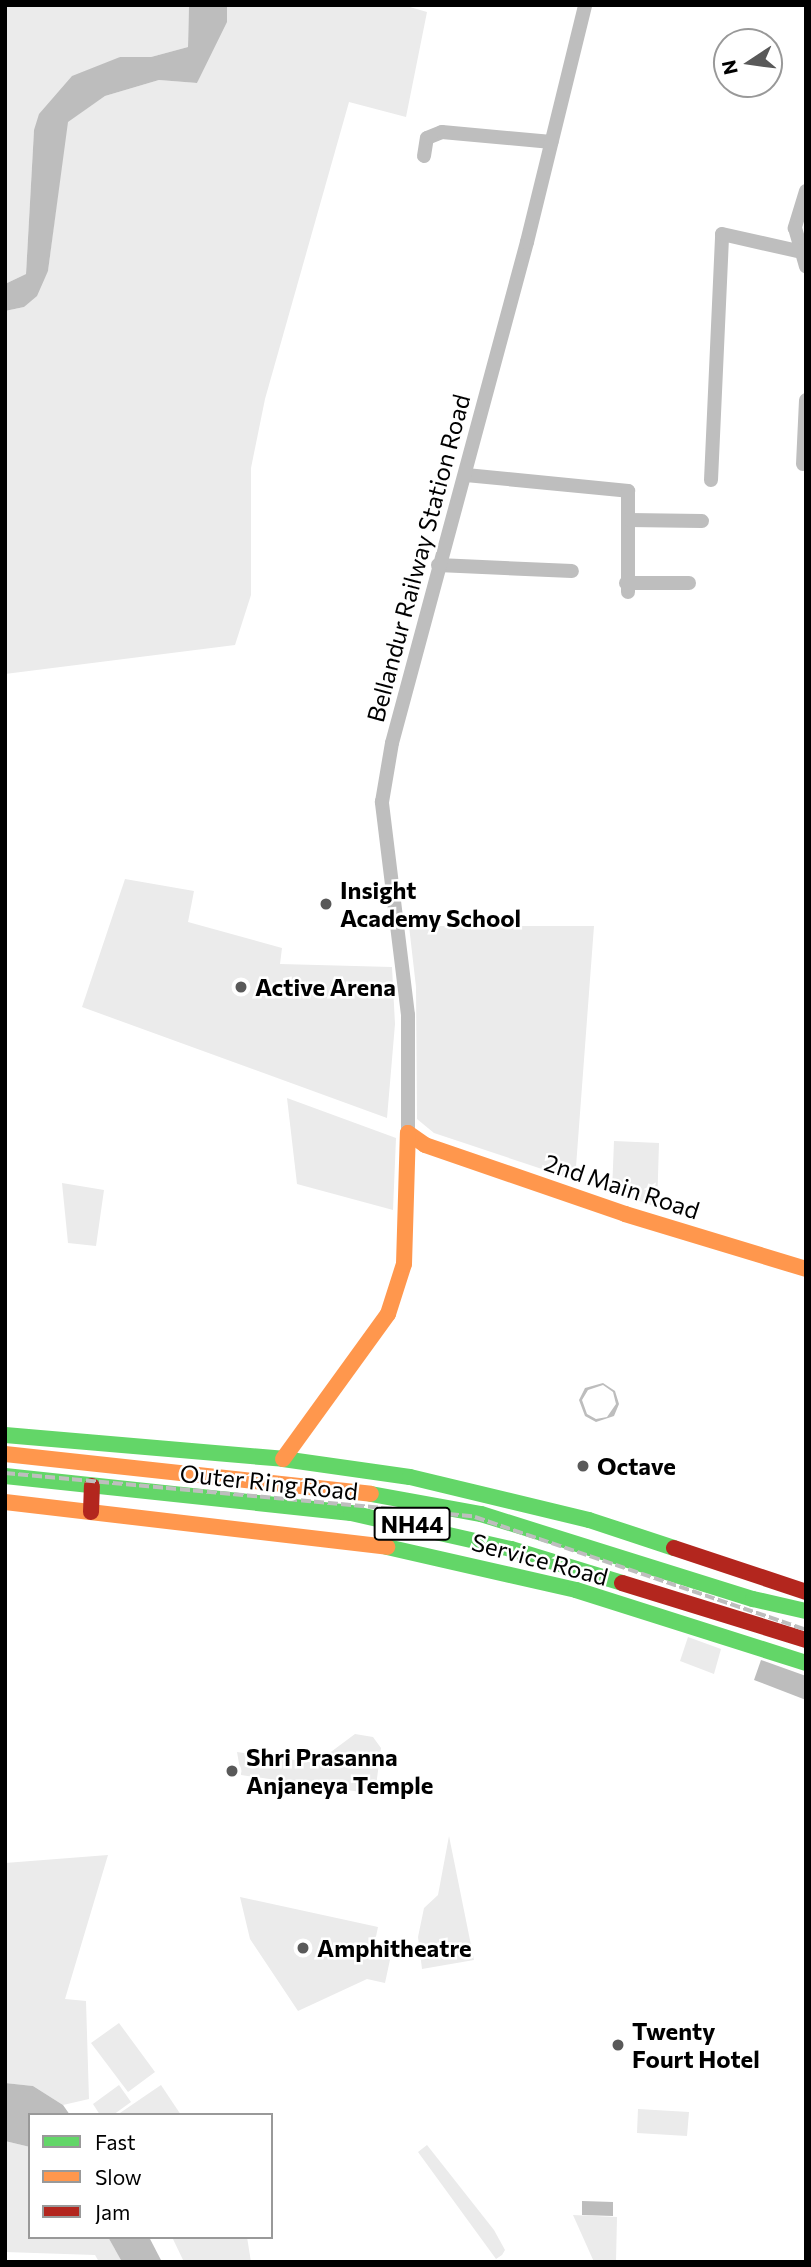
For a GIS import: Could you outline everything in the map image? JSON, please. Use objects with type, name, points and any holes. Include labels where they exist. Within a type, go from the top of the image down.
[{"type":"main road","name":"2nd Main Road","points":[[408,1133],[425,1145],[625,1214],[806,1269]]},
{"type":"main road","points":[[283,1460],[388,1314],[404,1264],[408,1133]]},
{"type":"main road","name":"Service Road","points":[[5,1435],[283,1460],[410,1477],[565,1514],[806,1592]]},
{"type":"main road","name":"Outer Ring Road","points":[[5,1454],[260,1479],[439,1505],[753,1599],[806,1611]]},
{"type":"main road","name":"Outer Ring Road","points":[[5,1476],[351,1513],[425,1527],[806,1640]]},
{"type":"main road","points":[[91,1512],[92,1486]]},
{"type":"main road","name":"Service Road","points":[[5,1502],[318,1536],[433,1554],[576,1590],[806,1663]]},
{"type":"street","name":"Bellandur Railway Station Road","points":[[408,1133],[408,1015],[382,802],[392,743],[401,721],[438,565],[466,475],[585,5]]},
{"type":"street","points":[[424,156],[427,138],[442,132],[552,142]]},
{"type":"street","points":[[804,257],[795,228],[806,191]]},
{"type":"street","points":[[711,480],[722,234],[804,257]]},
{"type":"street","points":[[803,464],[806,400]]},
{"type":"street","points":[[466,475],[628,491],[627,587],[689,583]]},
{"type":"street","points":[[629,520],[702,521]]},
{"type":"street","points":[[438,565],[572,571]]},
{"type":"shaded area","points":[[5,5],[189,5],[188,47],[151,57],[120,57],[34,130],[26,274],[5,284]]},
{"type":"shaded area","points":[[189,5],[227,5],[227,22],[197,83],[159,80],[105,96],[68,122],[48,271],[37,296],[24,307],[5,311],[5,284],[26,274],[34,130],[39,114],[72,76],[120,57],[151,57],[188,47]]},
{"type":"shaded area","points":[[227,5],[403,5],[427,12],[406,117],[349,102],[265,399],[251,468],[251,595],[235,645],[5,674],[5,311],[24,307],[48,271],[67,122],[105,96],[159,80],[197,83]]},
{"type":"shaded area","name":"Active Arena","points":[[125,879],[194,891],[188,922],[282,948],[280,964],[392,967],[395,1024],[387,1118],[82,1007]]},
{"type":"shaded area","points":[[409,926],[594,926],[575,1180],[434,1133],[417,1119],[416,987]]},
{"type":"shaded area","points":[[287,1098],[396,1138],[393,1210],[297,1184]]},
{"type":"shaded area","points":[[614,1141],[659,1143],[657,1207],[612,1192]]},
{"type":"shaded area","points":[[62,1183],[104,1190],[96,1246],[68,1243]]},
{"type":"shaded area","points":[[603,1383],[615,1391],[619,1404],[614,1416],[596,1422],[585,1416],[579,1400],[585,1388]],"holes":[[[603,1385],[613,1392],[616,1404],[607,1417],[596,1419],[587,1414],[582,1400],[588,1390]]]},
{"type":"shaded area","points":[[688,1637],[721,1649],[714,1674],[680,1661]]},
{"type":"shaded area","points":[[761,1660],[806,1676],[806,1700],[754,1680]]},
{"type":"shaded area","points":[[355,1734],[373,1737],[381,1748],[375,1794],[241,1775],[237,1752],[316,1763]]},
{"type":"shaded area","points":[[449,1836],[474,1960],[422,1969],[418,1937],[424,1908],[438,1895]]},
{"type":"shaded area","points":[[108,1855],[65,1999],[86,2001],[89,2099],[63,2105],[33,2086],[5,2083],[5,1863]]},
{"type":"shaded area","points":[[240,1897],[378,1927],[373,1951],[391,1955],[385,1983],[367,1979],[298,2011],[250,1939]]},
{"type":"shaded area","points":[[119,2023],[155,2072],[128,2092],[91,2043]]},
{"type":"shaded area","points":[[5,2083],[33,2086],[63,2105],[69,2113],[28,2113],[28,2147],[5,2141]]},
{"type":"shaded area","points":[[119,2085],[131,2102],[116,2113],[99,2113],[93,2104]]},
{"type":"shaded area","points":[[161,2085],[180,2113],[120,2113]]},
{"type":"shaded area","points":[[638,2109],[689,2112],[687,2136],[637,2133]]},
{"type":"shaded area","points":[[5,2141],[28,2147],[28,2239],[109,2239],[122,2262],[99,2262],[95,2255],[5,2252]]},
{"type":"shaded area","points":[[427,2145],[494,2230],[505,2250],[496,2259],[418,2152]]},
{"type":"shaded area","points":[[582,2201],[613,2202],[613,2216],[582,2215]]},
{"type":"shaded area","points":[[573,2215],[617,2217],[616,2262],[594,2262]]},
{"type":"shaded area","points":[[109,2239],[150,2239],[162,2262],[122,2262]]},
{"type":"shaded area","points":[[173,2239],[247,2239],[251,2262],[184,2262]]},
{"type":"railway","points":[[5,1473],[475,1517],[806,1630]]},
{"type":"traffic: fast","points":[[5,1435],[283,1459],[410,1477],[589,1520],[674,1548]]},
{"type":"traffic: fast","points":[[5,1476],[351,1513],[511,1549],[622,1583]]},
{"type":"traffic: fast","points":[[371,1494],[481,1514],[753,1599],[806,1611]]},
{"type":"traffic: fast","points":[[387,1547],[576,1590],[806,1663]]},
{"type":"traffic: slow","points":[[408,1133],[425,1145],[625,1214],[806,1269]]},
{"type":"traffic: slow","points":[[283,1459],[388,1314],[404,1264],[408,1133]]},
{"type":"traffic: slow","points":[[5,1454],[371,1494]]},
{"type":"traffic: slow","points":[[5,1502],[387,1547]]},
{"type":"traffic: jam","points":[[91,1512],[92,1486]]},
{"type":"traffic: jam","points":[[674,1548],[806,1592]]},
{"type":"traffic: jam","points":[[622,1583],[806,1640]]},
{"type":"place","name":"Insight Academy School","points":[[326,904]]},
{"type":"place","name":"Active Arena","points":[[241,987]]},
{"type":"place","name":"Octave","points":[[583,1466]]},
{"type":"place","name":"Shri Prasanna Anjaneya Temple","points":[[232,1771]]},
{"type":"place","name":"Amphitheatre","points":[[303,1948]]},
{"type":"place","name":"Twenty Fourt Hotel","points":[[618,2045]]}]
